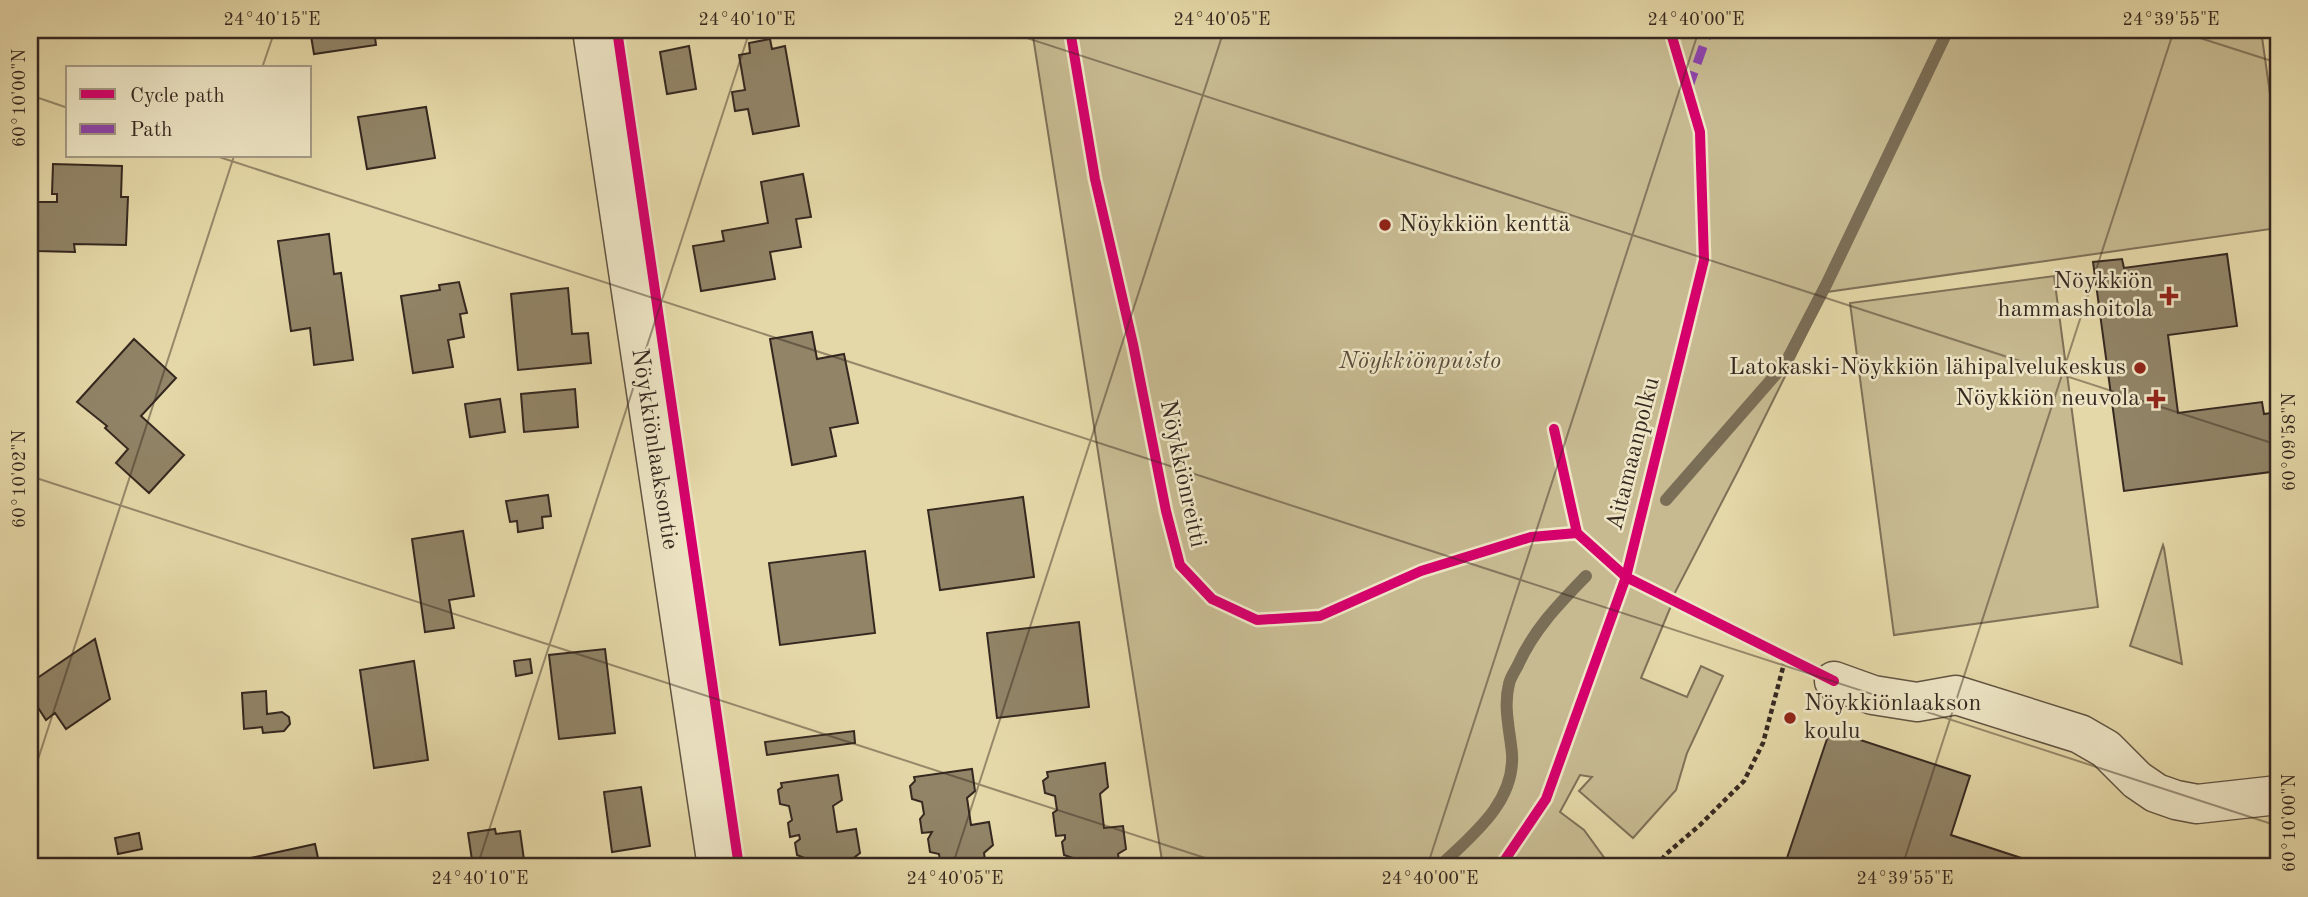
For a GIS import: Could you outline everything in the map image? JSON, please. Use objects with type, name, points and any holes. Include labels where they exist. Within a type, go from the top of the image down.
[{"type":"street","name":"Nöykkiönlaaksontie","points":[[592,30],[717,867]]},
{"type":"street","points":[[1834,681],[1873,695],[1917,702],[1956,695],[2080,734],[2106,749],[2137,780],[2156,793],[2176,800],[2197,804],[2278,795]]},
{"type":"path","points":[[1774,650],[1834,681]]},
{"type":"path","points":[[1657,867],[1665,855],[1744,781],[1763,743],[1786,656]]},
{"type":"green space","name":"Nöykkiönpuisto","points":[[1032,30],[2261,30],[2278,150],[2278,228],[1827,292],[1669,604],[1671,606],[1641,678],[1687,697],[1701,666],[1723,676],[1687,753],[1676,790],[1633,838],[1579,791],[1592,777],[1580,775],[1560,812],[1584,830],[1608,863],[1604,867],[1163,867]]},
{"type":"green space","points":[[2054,276],[2098,607],[1894,635],[1850,303]]},
{"type":"green space","points":[[2163,545],[2164,548],[2182,664],[2130,646]]},
{"type":"building","points":[[310,30],[374,30],[376,45],[314,54]]},
{"type":"building","points":[[770,39],[772,49],[785,46],[799,126],[753,134],[748,109],[735,111],[732,92],[745,90],[739,55],[750,53],[749,43]]},
{"type":"building","points":[[689,46],[696,89],[667,94],[660,52]]},
{"type":"building","points":[[426,107],[435,158],[367,169],[358,117]]},
{"type":"building","points":[[53,164],[122,166],[121,197],[128,197],[126,245],[74,244],[75,252],[36,251],[38,202],[57,202],[57,194],[52,194]]},
{"type":"building","points":[[803,174],[811,217],[796,219],[801,247],[770,252],[775,279],[701,291],[693,246],[724,241],[722,231],[768,223],[761,182]]},
{"type":"building","points":[[329,234],[334,274],[341,273],[353,360],[314,365],[310,328],[291,331],[278,241]]},
{"type":"building","name":"Latokaski-Nöykkiön lähipalvelukeskus","points":[[2227,254],[2237,326],[2168,335],[2178,413],[2262,402],[2264,414],[2278,412],[2278,471],[2124,491],[2093,262],[2122,259],[2124,268]]},
{"type":"building","points":[[459,282],[467,313],[460,314],[464,337],[448,340],[453,367],[413,373],[401,296],[440,290],[439,285]]},
{"type":"building","points":[[568,288],[572,334],[588,333],[591,363],[518,370],[511,294]]},
{"type":"building","points":[[812,332],[817,359],[844,354],[858,423],[830,428],[836,456],[792,465],[770,339]]},
{"type":"building","points":[[134,339],[176,378],[141,416],[184,455],[149,493],[116,463],[128,449],[105,428],[107,426],[77,402]]},
{"type":"building","points":[[575,389],[578,427],[524,432],[521,394]]},
{"type":"building","points":[[500,399],[505,432],[470,437],[465,404]]},
{"type":"building","points":[[548,495],[551,516],[542,517],[543,528],[518,532],[517,521],[510,522],[506,501]]},
{"type":"building","points":[[1023,497],[1034,577],[940,590],[928,510]]},
{"type":"building","points":[[463,531],[474,596],[449,600],[454,628],[425,632],[412,539]]},
{"type":"building","points":[[865,551],[875,633],[780,645],[769,563]]},
{"type":"building","points":[[1079,622],[1089,707],[997,718],[987,633]]},
{"type":"building","points":[[95,639],[110,699],[66,729],[55,713],[46,720],[30,695],[30,683]]},
{"type":"building","points":[[605,649],[615,733],[559,739],[549,655]]},
{"type":"building","points":[[530,659],[532,673],[516,676],[514,661]]},
{"type":"building","points":[[414,661],[428,760],[374,768],[360,670]]},
{"type":"building","points":[[266,691],[267,714],[282,712],[289,717],[290,724],[284,731],[263,733],[262,727],[244,729],[242,693]]},
{"type":"building","points":[[1830,730],[1970,776],[1951,835],[2049,867],[1784,867]]},
{"type":"building","points":[[854,731],[855,743],[767,755],[765,742]]},
{"type":"building","points":[[1105,763],[1108,787],[1100,794],[1104,828],[1123,826],[1126,849],[1118,854],[1120,867],[1075,867],[1073,858],[1064,855],[1062,842],[1065,835],[1056,836],[1053,813],[1057,810],[1055,796],[1045,793],[1043,781],[1048,777],[1047,772]]},
{"type":"building","points":[[972,769],[975,791],[967,798],[971,825],[989,822],[993,845],[984,853],[986,867],[941,867],[939,854],[930,852],[928,839],[932,832],[922,833],[922,802],[912,799],[910,786],[915,781],[914,777]]},
{"type":"building","points":[[838,775],[842,800],[833,806],[837,832],[856,829],[860,853],[851,860],[852,867],[808,867],[807,859],[797,855],[795,843],[800,839],[799,835],[790,837],[788,823],[792,820],[789,806],[780,804],[778,790],[782,787],[781,783]]},
{"type":"building","points":[[641,787],[650,846],[612,852],[604,792]]},
{"type":"building","points":[[495,829],[496,834],[520,831],[525,867],[473,867],[468,833]]},
{"type":"building","points":[[139,833],[142,849],[118,854],[115,838]]},
{"type":"building","points":[[315,844],[320,867],[239,867],[237,861]]},
{"type":"waterway","points":[[1666,500],[1785,364],[1827,283],[1948,30]]},
{"type":"waterway","points":[[1439,867],[1477,831],[1499,803],[1511,772],[1512,754],[1507,710],[1510,679],[1539,628],[1586,576]]},
{"type":"marked path","points":[[1688,89],[1709,30]]},
{"type":"cycle path","points":[[617,30],[739,867]]},
{"type":"cycle path","name":"Nöykkiönreitti","points":[[1070,30],[1095,179],[1133,344],[1166,511],[1180,565],[1212,599],[1257,620],[1320,616],[1421,571],[1531,537],[1577,533],[1626,577],[1834,681]]},
{"type":"cycle path","name":"Aitamaanpolku","points":[[1500,867],[1546,799],[1626,577],[1704,260],[1700,132],[1670,30]]},
{"type":"cycle path","points":[[1554,429],[1577,533]]},
{"type":"place","name":"Nöykkiön kenttä","points":[[1385,225]]},
{"type":"place","name":"Nöykkiön hammashoitola","points":[[2169,296]]},
{"type":"place","name":"Latokaski-Nöykkiön lähipalvelukeskus","points":[[2140,368]]},
{"type":"place","name":"Nöykkiön neuvola","points":[[2156,399]]},
{"type":"place","name":"Nöykkiönlaakson koulu","points":[[1790,718]]}]
